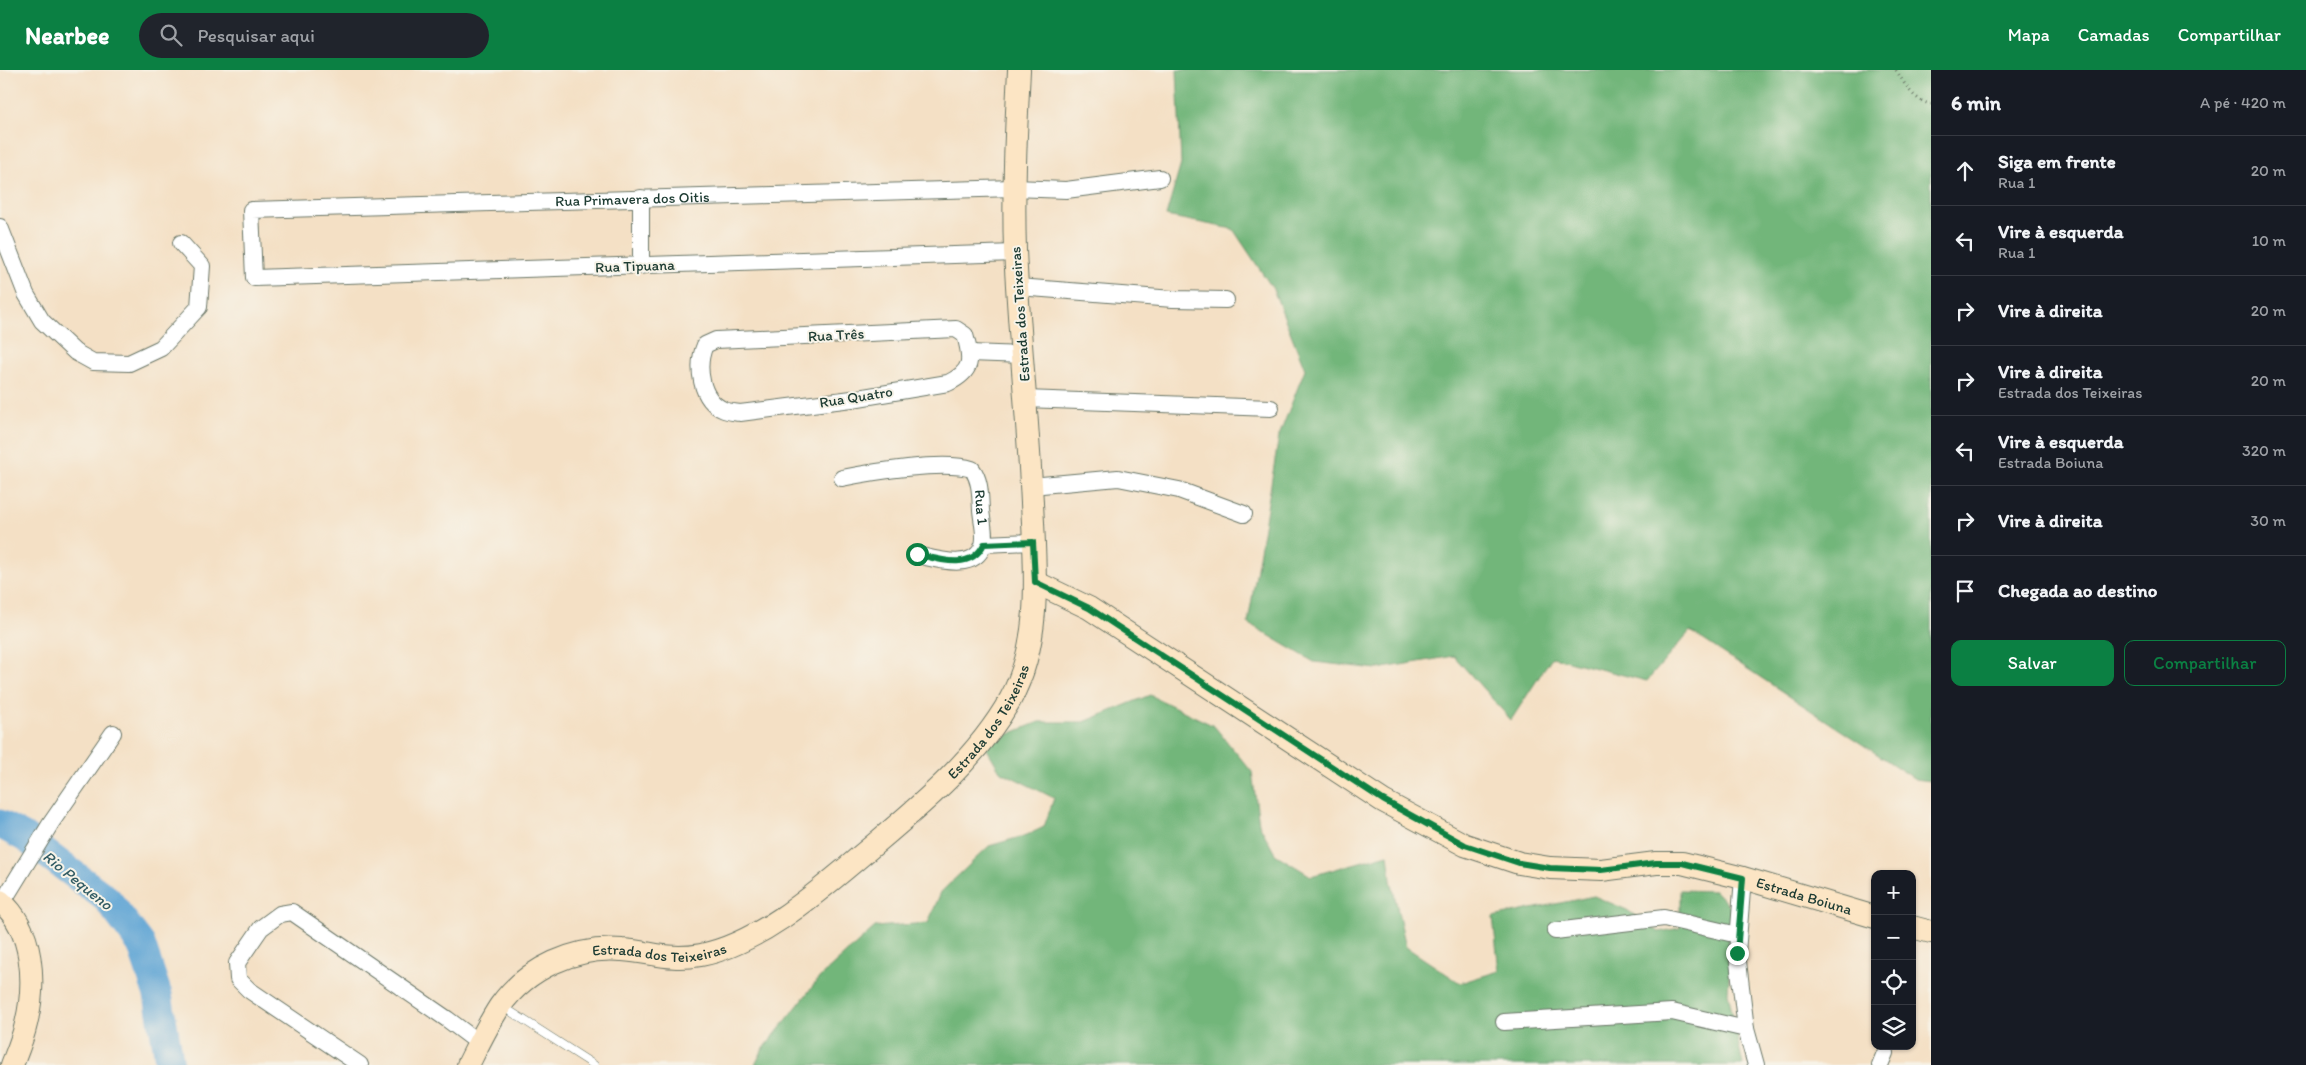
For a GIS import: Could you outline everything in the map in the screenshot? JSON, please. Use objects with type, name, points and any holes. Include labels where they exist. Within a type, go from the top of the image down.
[{"type":"street","name":"Estrada dos Teixeiras","points":[[468,1065],[501,1005],[521,983],[548,965],[582,952],[621,950],[672,959],[704,954],[752,936],[783,918],[916,809],[957,771],[982,741],[1011,699],[1025,665],[1032,629],[1035,582],[1031,486],[1015,253],[1014,188],[1019,70]]},
{"type":"street","name":"Rua Primavera dos Oitis","points":[[254,278],[251,210],[1014,188],[1066,190],[1160,178]]},
{"type":"street","points":[[641,198],[641,266]]},
{"type":"street","points":[[0,227],[26,294],[42,321],[75,352],[94,362],[129,363],[161,348],[199,307],[202,266],[181,243]]},
{"type":"street","name":"Rua Tipuana","points":[[254,278],[1015,253]]},
{"type":"street","points":[[1018,287],[1173,299],[1226,300]]},
{"type":"street","name":"Rua Três","points":[[740,413],[724,410],[706,394],[701,378],[701,356],[705,344],[716,340],[956,329],[965,335],[969,361]]},
{"type":"street","points":[[969,361],[1023,356]]},
{"type":"street","name":"Rua Quatro","points":[[740,413],[948,383],[962,376],[969,361]]},
{"type":"street","points":[[1025,399],[1271,408]]},
{"type":"street","name":"Rua 1","points":[[842,478],[894,470],[961,466],[972,470],[979,485],[984,544],[979,554],[967,561],[944,561],[917,554]]},
{"type":"street","points":[[1031,486],[1118,478],[1179,490],[1244,514]]},
{"type":"street","points":[[984,544],[1033,542]]},
{"type":"street","name":"Estrada Boiuna","points":[[1035,582],[1089,608],[1383,800],[1465,845],[1519,863],[1550,868],[1601,870],[1656,863],[1682,863],[1743,878],[1871,916]]},
{"type":"street","points":[[12,1065],[26,1024],[31,992],[29,950],[22,928],[9,909],[1,902],[35,852],[51,823],[113,734]]},
{"type":"street","points":[[1743,878],[1737,953],[1746,1029],[1756,1065]]},
{"type":"street","points":[[360,1065],[249,990],[238,979],[237,963],[261,928],[280,914],[292,912],[479,1043]]},
{"type":"street","points":[[1556,931],[1664,918],[1738,935]]},
{"type":"street","points":[[1916,928],[1931,932]]},
{"type":"street","points":[[1504,1022],[1672,1012],[1746,1029]]},
{"type":"lane","points":[[501,1005],[594,1065]]},
{"type":"path","points":[[1896,70],[1912,94],[1923,103],[1931,104]]},
{"type":"green space","points":[[1177,70],[1931,70],[1931,781],[1915,779],[1690,631],[1647,681],[1552,657],[1511,720],[1454,656],[1377,669],[1314,662],[1248,623],[1279,436],[1305,369],[1273,289],[1233,229],[1166,216],[1181,164]]},
{"type":"green space","points":[[1150,695],[1214,726],[1252,772],[1259,824],[1275,854],[1311,876],[1388,854],[1391,880],[1406,947],[1460,983],[1499,971],[1493,917],[1594,896],[1627,910],[1659,932],[1680,928],[1680,890],[1715,891],[1733,910],[1728,993],[1743,1065],[755,1065],[762,1051],[820,977],[875,927],[928,923],[941,892],[989,846],[1027,835],[1044,827],[1054,798],[1000,771],[984,744],[1039,722],[1084,722]]},
{"type":"waterway","name":"Rio Pequeno","points":[[0,824],[24,837],[107,899],[141,944],[158,995],[170,1065]]},
{"type":"route","points":[[917,554],[944,561],[967,561],[979,554],[984,544],[1033,542],[1036,559],[1035,582],[1089,608],[1383,800],[1465,845],[1519,863],[1550,868],[1601,870],[1656,863],[1682,863],[1743,878],[1737,953]]}]
